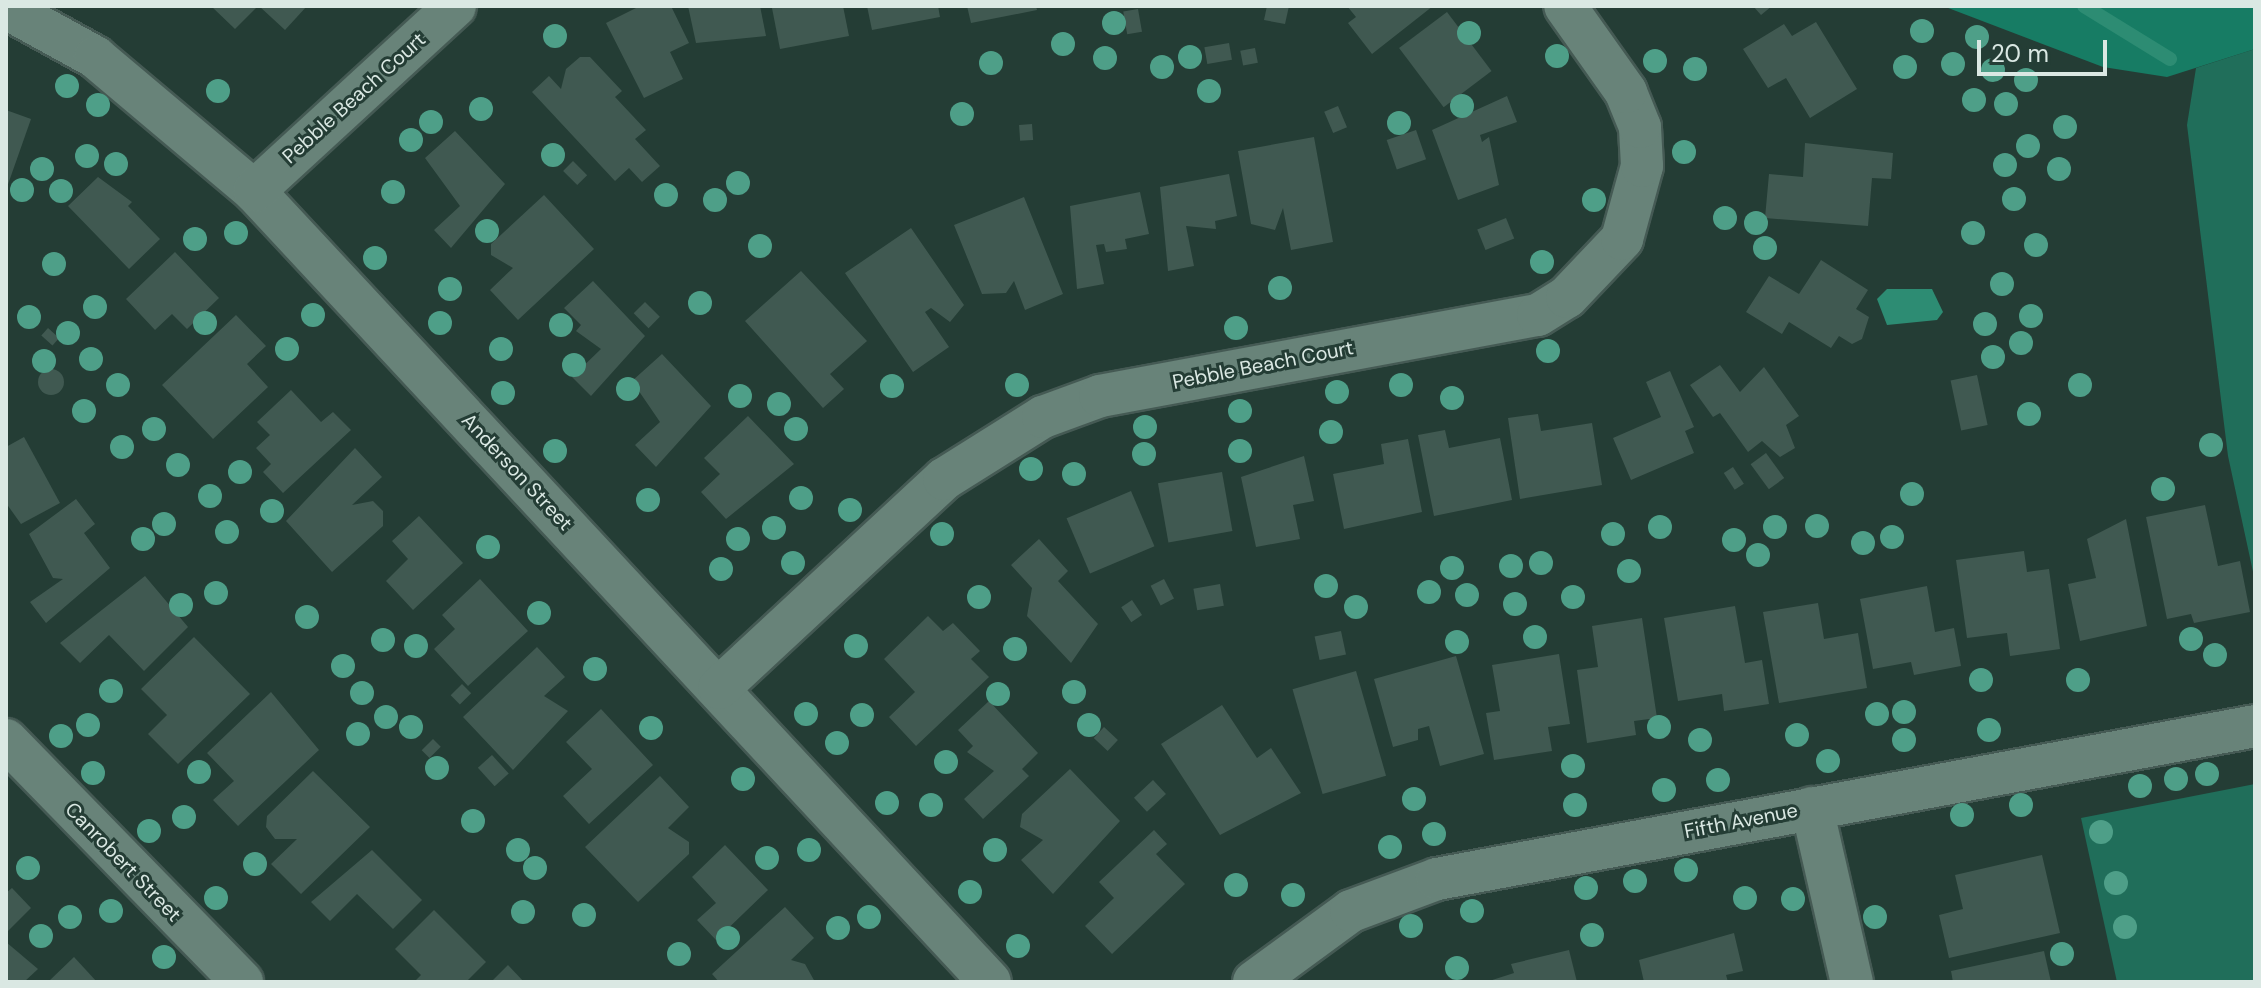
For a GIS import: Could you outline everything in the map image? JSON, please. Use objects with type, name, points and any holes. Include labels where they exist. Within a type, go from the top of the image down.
[{"type":"street","name":"Pebble Beach Court","points":[[254,191],[455,6]]},
{"type":"street","name":"Pebble Beach Court","points":[[719,688],[944,479],[1043,417],[1100,396],[1538,315],[1567,297],[1622,239],[1642,166],[1640,127],[1626,92],[1565,6]]},
{"type":"street","name":"Anderson Street","points":[[6,8],[95,57],[254,191],[990,982]]},
{"type":"street","name":"Fifth Avenue","points":[[1254,982],[1351,911],[1437,879],[2255,726]]},
{"type":"street","name":"Canrobert Street","points":[[6,740],[242,982]]},
{"type":"street","points":[[1812,808],[1852,982]]},
{"type":"shaded area","points":[[1943,6],[2255,6],[2255,49],[2167,77],[2103,67]]},
{"type":"shaded area","points":[[2255,49],[2255,581],[2228,456],[2187,125],[2196,68]]},
{"type":"shaded area","points":[[1887,289],[1932,289],[1943,312],[1937,320],[1887,325],[1877,299]]},
{"type":"shaded area","points":[[2255,784],[2255,982],[2117,982],[2081,818]]},
{"type":"building","points":[[211,6],[258,6],[235,29]]},
{"type":"building","points":[[259,6],[307,6],[285,30]]},
{"type":"building","points":[[640,6],[671,6],[689,43],[670,52],[683,79],[644,98],[606,23]]},
{"type":"building","points":[[688,6],[760,6],[766,36],[696,43]]},
{"type":"building","points":[[843,6],[849,36],[780,49],[772,8]]},
{"type":"building","points":[[867,6],[938,6],[940,17],[872,30]]},
{"type":"building","points":[[967,6],[1036,6],[1037,10],[971,23]]},
{"type":"building","points":[[1267,6],[1289,6],[1285,24],[1264,20]]},
{"type":"building","points":[[1347,6],[1433,6],[1372,54],[1348,23],[1356,17]]},
{"type":"building","points":[[1753,6],[1772,6],[1761,15]]},
{"type":"building","points":[[1138,9],[1142,32],[1127,34],[1123,12]]},
{"type":"building","points":[[1447,12],[1492,71],[1444,107],[1399,48]]},
{"type":"building","points":[[1816,22],[1857,89],[1810,118],[1786,78],[1768,88],[1743,49],[1784,24],[1792,36]]},
{"type":"building","points":[[1229,43],[1232,60],[1207,64],[1204,47]]},
{"type":"building","points":[[1255,48],[1258,63],[1243,66],[1240,51]]},
{"type":"building","points":[[580,57],[590,57],[622,91],[615,97],[646,130],[635,139],[660,166],[642,182],[629,168],[615,181],[532,92],[549,76],[561,89],[566,69]]},
{"type":"building","points":[[1507,96],[1517,122],[1480,135],[1482,142],[1489,137],[1499,185],[1458,200],[1432,130]]},
{"type":"building","points":[[1338,106],[1347,127],[1333,133],[1324,112]]},
{"type":"building","points":[[6,110],[31,119],[6,190]]},
{"type":"building","points":[[1032,124],[1033,140],[1020,141],[1019,125]]},
{"type":"building","points":[[1416,130],[1426,159],[1397,169],[1387,140]]},
{"type":"building","points":[[455,131],[505,184],[451,248],[434,230],[460,206],[425,158]]},
{"type":"building","points":[[1314,137],[1333,242],[1291,250],[1283,208],[1275,230],[1251,224],[1238,151]]},
{"type":"building","points":[[1805,143],[1893,153],[1891,179],[1872,178],[1868,226],[1765,218],[1769,174],[1803,177]]},
{"type":"building","points":[[573,161],[587,175],[577,185],[563,171]]},
{"type":"building","points":[[1229,174],[1237,216],[1215,221],[1216,229],[1186,226],[1194,266],[1168,271],[1160,187]]},
{"type":"building","points":[[98,177],[132,202],[128,206],[160,239],[129,269],[68,206]]},
{"type":"building","points":[[1140,192],[1149,234],[1125,239],[1127,249],[1106,252],[1104,244],[1096,245],[1104,284],[1077,289],[1070,206]]},
{"type":"building","points":[[544,195],[594,249],[518,320],[490,290],[513,268],[491,255],[491,244]]},
{"type":"building","points":[[1024,197],[1063,294],[1025,310],[1014,281],[1006,293],[982,294],[954,225]]},
{"type":"building","points":[[1506,218],[1514,238],[1485,250],[1477,230]]},
{"type":"building","points":[[911,228],[964,305],[950,322],[931,308],[925,312],[949,347],[913,372],[845,273]]},
{"type":"building","points":[[175,252],[219,298],[187,329],[172,314],[155,330],[126,299]]},
{"type":"building","points":[[1821,260],[1868,290],[1856,309],[1869,317],[1862,339],[1852,344],[1839,336],[1831,348],[1789,322],[1782,334],[1746,312],[1769,276],[1799,294]]},
{"type":"building","points":[[801,271],[867,341],[830,374],[844,389],[823,408],[745,321]]},
{"type":"building","points":[[593,281],[645,336],[591,396],[572,377],[601,349],[576,331],[581,325],[564,308]]},
{"type":"building","points":[[645,302],[660,317],[649,328],[634,313]]},
{"type":"building","points":[[236,315],[266,346],[247,364],[268,387],[213,439],[162,385]]},
{"type":"building","points":[[48,328],[59,338],[52,345],[41,335]]},
{"type":"building","points":[[662,354],[711,406],[656,467],[635,445],[660,422],[632,381]]},
{"type":"building","points":[[1720,365],[1740,392],[1764,367],[1799,416],[1786,425],[1795,448],[1780,457],[1762,441],[1748,452],[1720,413],[1713,417],[1690,385]]},
{"type":"building","points":[[51,369],[60,373],[64,382],[60,391],[51,395],[42,391],[38,382],[42,373]]},
{"type":"building","points":[[1670,371],[1694,427],[1685,431],[1694,453],[1631,480],[1613,438],[1661,417],[1646,382]]},
{"type":"building","points":[[1977,375],[1988,425],[1961,430],[1951,381]]},
{"type":"building","points":[[291,390],[321,422],[333,412],[351,430],[283,493],[263,472],[271,464],[256,448],[270,435],[257,422]]},
{"type":"building","points":[[1538,414],[1541,431],[1592,423],[1602,485],[1520,499],[1508,418]]},
{"type":"building","points":[[748,416],[794,464],[726,519],[701,492],[720,474],[704,458]]},
{"type":"building","points":[[1445,430],[1449,448],[1500,438],[1512,500],[1434,516],[1418,435]]},
{"type":"building","points":[[24,437],[60,503],[21,524],[6,503],[6,447]]},
{"type":"building","points":[[1408,439],[1422,512],[1344,529],[1333,474],[1384,464],[1381,444]]},
{"type":"building","points":[[355,448],[382,477],[352,505],[373,501],[383,511],[383,526],[332,572],[286,521]]},
{"type":"building","points":[[1766,453],[1784,478],[1769,489],[1751,464]]},
{"type":"building","points":[[1304,456],[1314,501],[1293,505],[1300,539],[1256,547],[1241,477]]},
{"type":"building","points":[[1733,467],[1744,484],[1735,490],[1724,473]]},
{"type":"building","points":[[1222,472],[1232,531],[1168,542],[1158,483]]},
{"type":"building","points":[[1131,491],[1154,546],[1090,574],[1067,518]]},
{"type":"building","points":[[76,499],[95,524],[84,533],[110,568],[46,623],[30,602],[63,579],[53,578],[29,534]]},
{"type":"building","points":[[2205,505],[2218,566],[2240,561],[2250,612],[2194,623],[2191,614],[2167,619],[2146,517]]},
{"type":"building","points":[[419,516],[463,563],[413,610],[386,581],[408,559],[392,541]]},
{"type":"building","points":[[2126,519],[2147,626],[2080,641],[2068,584],[2096,578],[2087,539]]},
{"type":"building","points":[[1039,539],[1068,571],[1058,581],[1098,624],[1071,663],[1027,616],[1032,588],[1011,565]]},
{"type":"building","points":[[2024,551],[2027,572],[2049,569],[2060,649],[2010,656],[2007,633],[1967,638],[1956,560]]},
{"type":"building","points":[[145,576],[188,627],[144,671],[109,635],[80,663],[60,643]]},
{"type":"building","points":[[480,579],[528,631],[468,686],[434,649],[455,629],[442,615]]},
{"type":"building","points":[[1164,579],[1174,599],[1161,605],[1151,586]]},
{"type":"building","points":[[1220,584],[1224,606],[1197,610],[1193,589]]},
{"type":"building","points":[[1927,586],[1935,632],[1954,628],[1961,666],[1914,675],[1911,662],[1873,669],[1860,599]]},
{"type":"building","points":[[1132,600],[1142,615],[1131,622],[1121,607]]},
{"type":"building","points":[[1818,603],[1824,639],[1858,633],[1867,688],[1779,703],[1763,612]]},
{"type":"building","points":[[1735,606],[1745,663],[1762,660],[1769,704],[1724,711],[1722,694],[1678,701],[1664,618]]},
{"type":"building","points":[[928,616],[943,631],[953,623],[980,651],[971,659],[989,677],[916,746],[889,717],[915,692],[884,659]]},
{"type":"building","points":[[1642,618],[1657,718],[1634,721],[1636,735],[1587,743],[1577,670],[1598,667],[1592,626]]},
{"type":"building","points":[[1341,631],[1346,654],[1320,660],[1315,637]]},
{"type":"building","points":[[194,637],[250,694],[178,764],[148,734],[167,715],[141,689]]},
{"type":"building","points":[[537,647],[565,677],[544,696],[568,711],[513,770],[463,717]]},
{"type":"building","points":[[1559,654],[1570,724],[1548,727],[1552,751],[1494,760],[1486,713],[1500,711],[1492,665]]},
{"type":"building","points":[[1456,656],[1484,754],[1440,766],[1429,726],[1418,729],[1418,740],[1393,747],[1374,679]]},
{"type":"building","points":[[1356,671],[1386,776],[1323,794],[1293,689]]},
{"type":"building","points":[[462,684],[471,693],[460,705],[451,695]]},
{"type":"building","points":[[271,692],[319,750],[238,826],[213,800],[234,781],[207,753]]},
{"type":"building","points":[[989,701],[1038,753],[1022,769],[1029,776],[983,819],[964,799],[994,771],[967,752],[973,746],[958,730]]},
{"type":"building","points":[[1222,705],[1257,758],[1271,748],[1301,793],[1220,835],[1161,744]]},
{"type":"building","points":[[601,709],[653,765],[589,824],[563,796],[592,769],[566,742]]},
{"type":"building","points":[[1104,727],[1118,740],[1108,751],[1094,738]]},
{"type":"building","points":[[433,739],[441,747],[429,758],[422,750]]},
{"type":"building","points":[[492,755],[509,774],[495,786],[478,768]]},
{"type":"building","points":[[1070,769],[1120,821],[1053,894],[1021,860],[1043,840],[1020,827],[1022,814]]},
{"type":"building","points":[[313,771],[370,827],[301,894],[271,864],[297,839],[275,839],[266,827],[267,816]]},
{"type":"building","points":[[660,776],[689,807],[668,828],[689,842],[689,854],[638,902],[585,847]]},
{"type":"building","points":[[1153,780],[1166,794],[1147,812],[1134,798]]},
{"type":"building","points":[[1154,830],[1167,844],[1156,854],[1185,884],[1112,954],[1085,926],[1114,898],[1099,882]]},
{"type":"building","points":[[725,845],[768,890],[716,940],[697,920],[716,903],[692,877]]},
{"type":"building","points":[[372,850],[422,900],[393,929],[357,894],[330,921],[311,902]]},
{"type":"building","points":[[2042,855],[2060,933],[1949,958],[1939,915],[1963,909],[1955,875]]},
{"type":"building","points":[[12,888],[31,908],[6,933],[6,893]]},
{"type":"building","points":[[785,907],[814,938],[791,960],[805,964],[815,982],[719,982],[712,974]]},
{"type":"building","points":[[434,910],[486,962],[466,982],[414,982],[421,975],[395,949]]},
{"type":"building","points":[[1734,933],[1743,971],[1726,975],[1728,982],[1644,982],[1639,960]]},
{"type":"building","points":[[6,942],[38,969],[24,982],[6,982]]},
{"type":"building","points":[[1569,950],[1577,982],[1486,982],[1514,973],[1511,964]]},
{"type":"building","points":[[2044,951],[2051,982],[1953,982],[1951,971]]},
{"type":"building","points":[[74,957],[97,982],[48,982]]},
{"type":"building","points":[[508,965],[524,982],[491,982]]},
{"type":"waterway","points":[[2084,6],[2170,59]]}]
